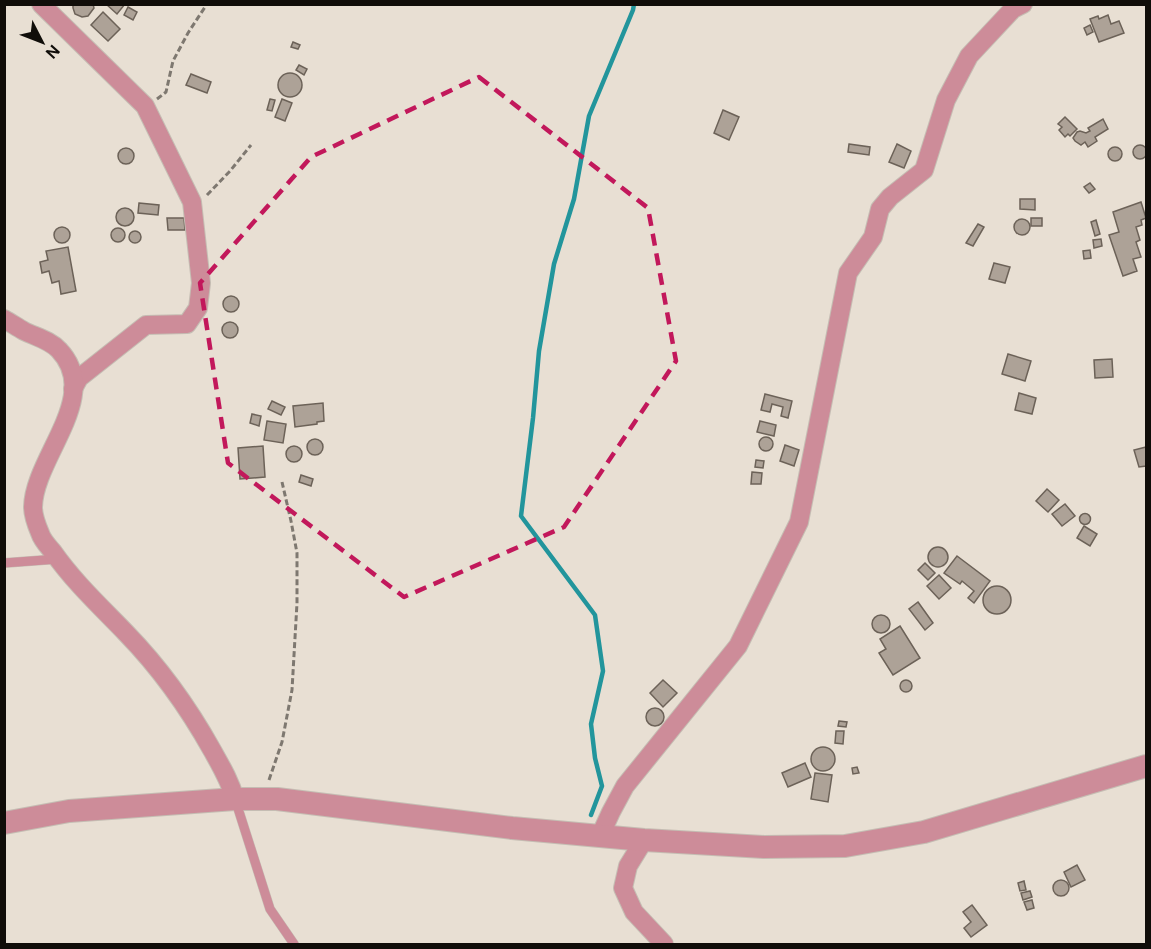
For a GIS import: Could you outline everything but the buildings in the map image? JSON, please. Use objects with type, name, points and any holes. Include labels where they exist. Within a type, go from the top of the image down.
[{"type":"street","points":[[41,4],[145,106],[192,202],[201,283],[198,308],[187,324],[146,325],[79,378],[74,389]]},
{"type":"street","points":[[600,837],[625,786],[738,646],[799,522],[848,273],[873,237],[880,209],[890,197],[924,170],[946,100],[969,56],[1013,9],[1023,4]]},
{"type":"street","points":[[4,319],[59,350],[69,363],[75,382],[70,411],[38,480],[33,508],[40,535],[97,604],[157,668],[193,716],[228,778],[235,799]]},
{"type":"street","points":[[4,823],[69,811],[235,799],[277,799],[600,837],[764,847],[845,846],[924,832],[1146,766]]},
{"type":"street","points":[[644,840],[628,866],[622,888],[634,912],[664,945]]},
{"type":"lane","points":[[4,563],[58,559]]},
{"type":"lane","points":[[235,799],[270,909],[294,945]]},
{"type":"path","points":[[145,106],[166,92],[173,61],[205,7]]},
{"type":"path","points":[[193,210],[251,145]]},
{"type":"path","points":[[263,799],[282,742],[292,690],[297,603],[297,553],[282,482]]},
{"type":"highlighted area","points":[[479,77],[648,208],[676,361],[564,527],[404,597],[228,463],[200,283],[311,157]]},
{"type":"waterway","points":[[591,815],[602,786],[595,758],[591,724],[603,671],[595,615],[521,516],[539,351],[554,264],[574,199],[589,116],[634,4]]}]
